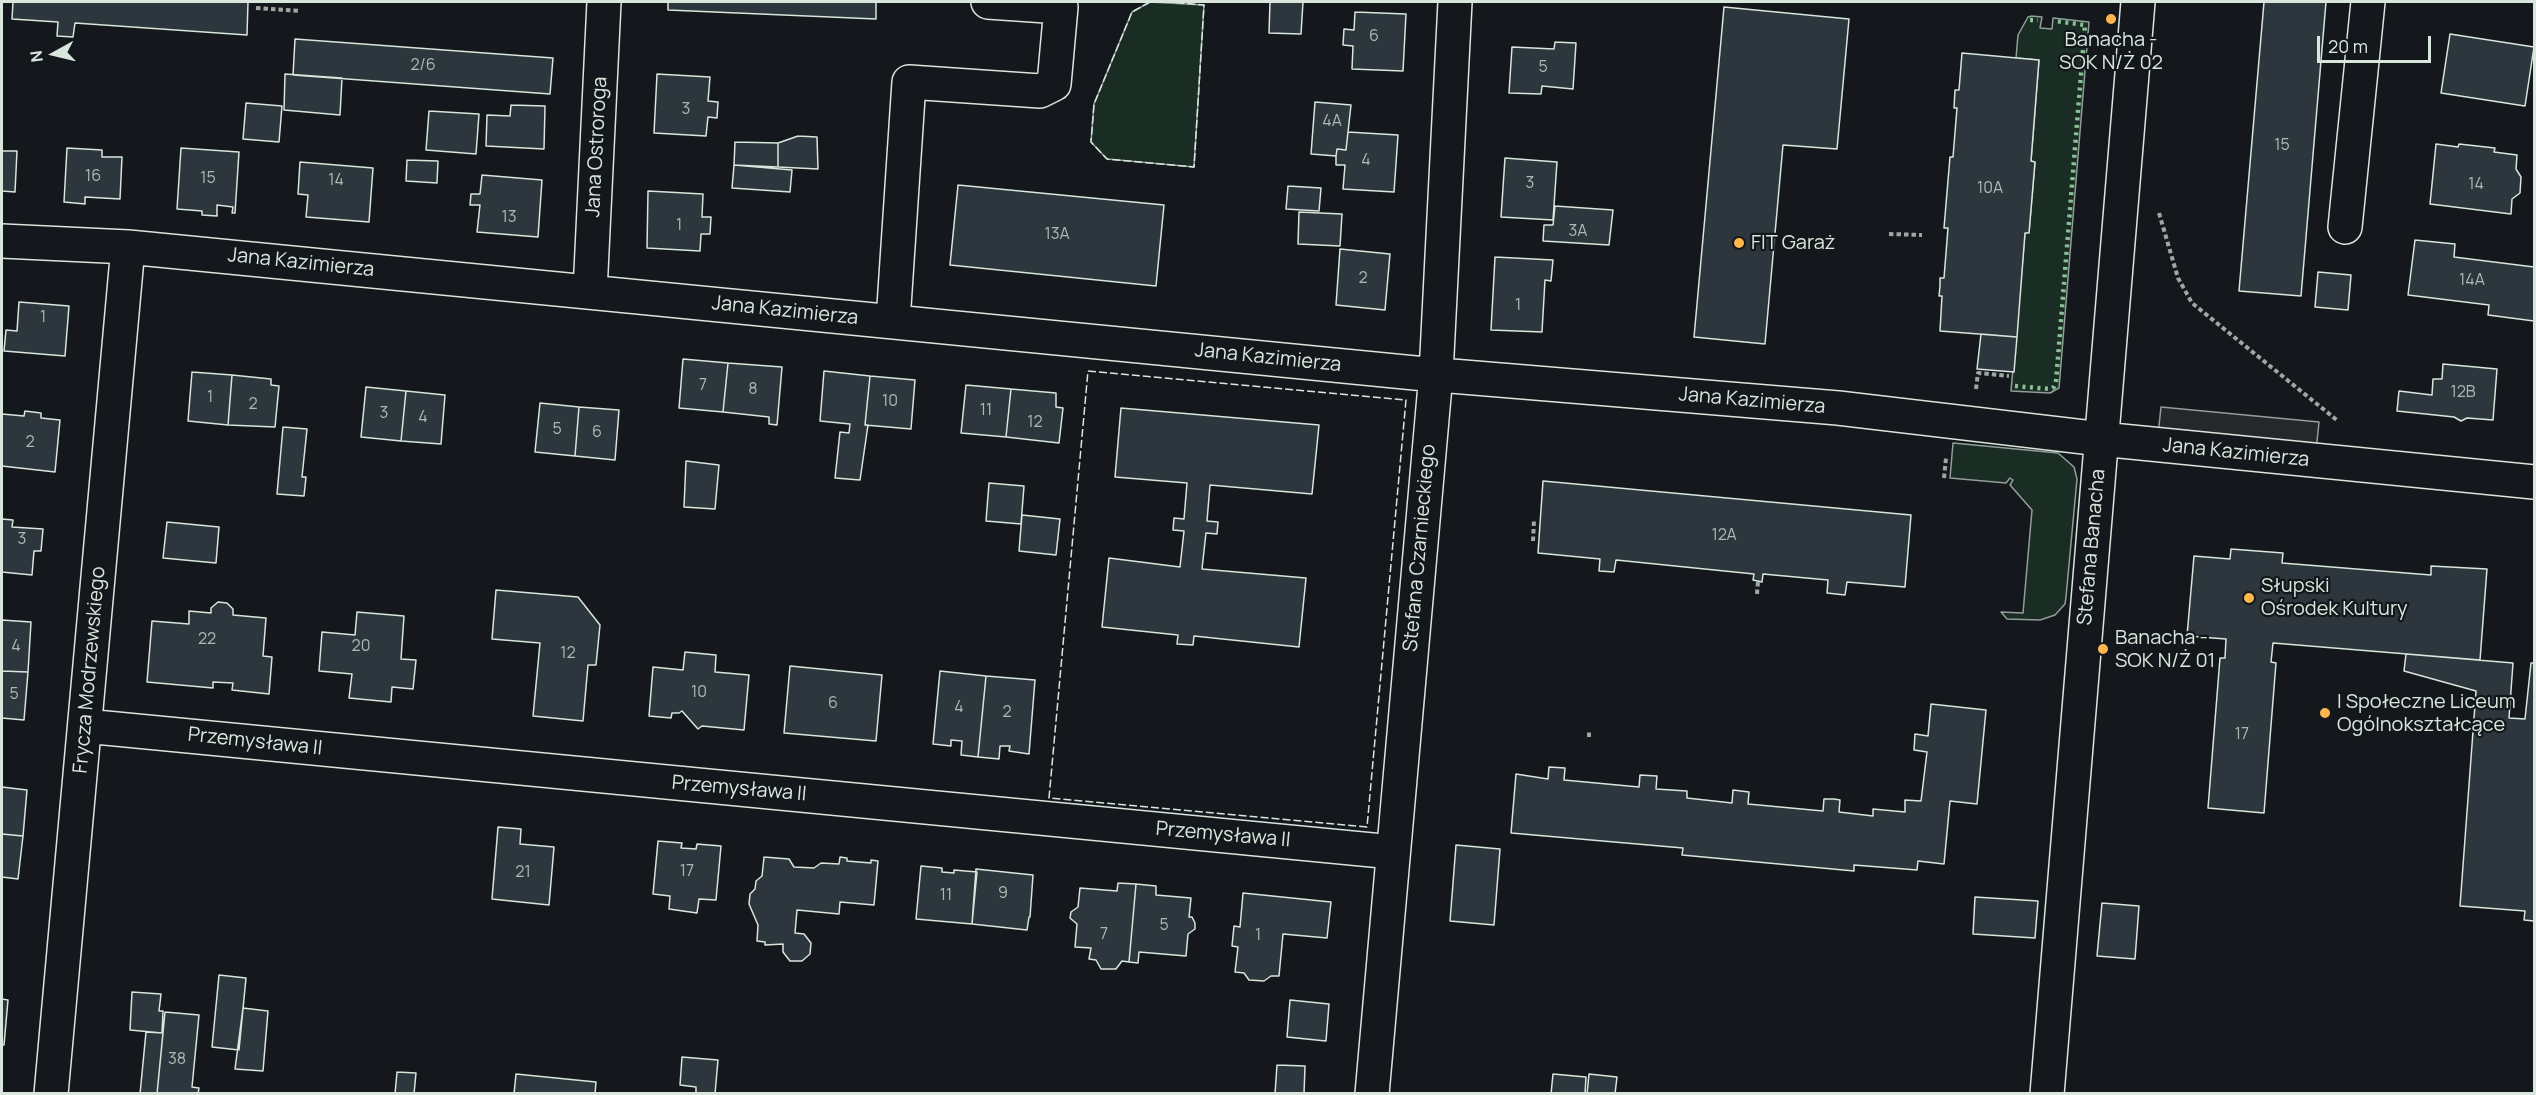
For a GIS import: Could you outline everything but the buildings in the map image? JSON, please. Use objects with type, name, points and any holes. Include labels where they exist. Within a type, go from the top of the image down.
[{"type":"street","name":"Jana Ostroroga","points":[[590,292],[604,2]]},
{"type":"street","points":[[893,321],[909,82],[1040,91],[1054,84],[1061,7],[988,2]]},
{"type":"street","name":"Stefana Czarnieckiego","points":[[1372,1094],[1436,375],[1455,2]]},
{"type":"street","name":"Stefana Banacha","points":[[2047,1094],[2138,2]]},
{"type":"street","points":[[2345,227],[2368,2]]},
{"type":"street","name":"Jana Kazimierza","points":[[2,241],[128,247],[1436,375],[1838,408],[2101,439],[2535,482]]},
{"type":"street","name":"Frycza Modrzewskiego","points":[[51,1094],[128,247]]},
{"type":"street","name":"Przemysława II","points":[[85,726],[1393,852]]},
{"type":"path","points":[[256,8],[300,11]]},
{"type":"path","points":[[2157,209],[2178,278],[2192,303],[2338,421]]},
{"type":"path","points":[[1889,234],[1922,235]]},
{"type":"path","points":[[1975,394],[1978,373],[2009,376]]},
{"type":"path","points":[[1533,541],[1534,520]]},
{"type":"path","points":[[1757,594],[1758,581]]},
{"type":"path","points":[[1589,730],[1589,737]]},
{"type":"green space","points":[[1150,2],[1204,5],[1194,167],[1107,159],[1091,142],[1094,104],[1132,12]]},
{"type":"green space","points":[[2028,17],[2042,17],[2040,28],[2052,29],[2053,18],[2089,22],[2059,388],[2050,393],[2011,391],[2025,233],[2029,232],[2035,163],[2031,161],[2039,60],[2016,58],[2018,35]]},
{"type":"green space","points":[[1953,443],[2058,453],[2074,467],[2077,479],[2066,597],[2065,604],[2055,615],[2040,620],[2007,619],[2001,612],[2023,613],[2032,510],[2010,485],[2013,480],[2010,478],[2006,483],[1950,478]]},
{"type":"shaded area","points":[[2161,407],[2319,422],[2316,451],[2158,435]]},
{"type":"hedge","points":[[2030,20],[2038,20]]},
{"type":"hedge","points":[[2015,386],[2050,389],[2056,382],[2085,25],[2055,21]]},
{"type":"fence","points":[[1150,2],[1132,12],[1094,104],[1091,142],[1107,159],[1194,167],[1204,5],[1169,2]]},
{"type":"fence","points":[[1088,371],[1406,400],[1367,827],[1049,798],[1088,371]]},
{"type":"place","name":"Banacha - SOK N/Ż 02","points":[[2111,19]]},
{"type":"place","name":"FIT Garaż","points":[[1739,243]]},
{"type":"place","name":"Słupski Ośrodek Kultury","points":[[2249,598]]},
{"type":"place","name":"Banacha - SOK N/Ż 01","points":[[2103,649]]},
{"type":"place","name":"I Społeczne Liceum Ogólnokształcące","points":[[2325,713]]}]
